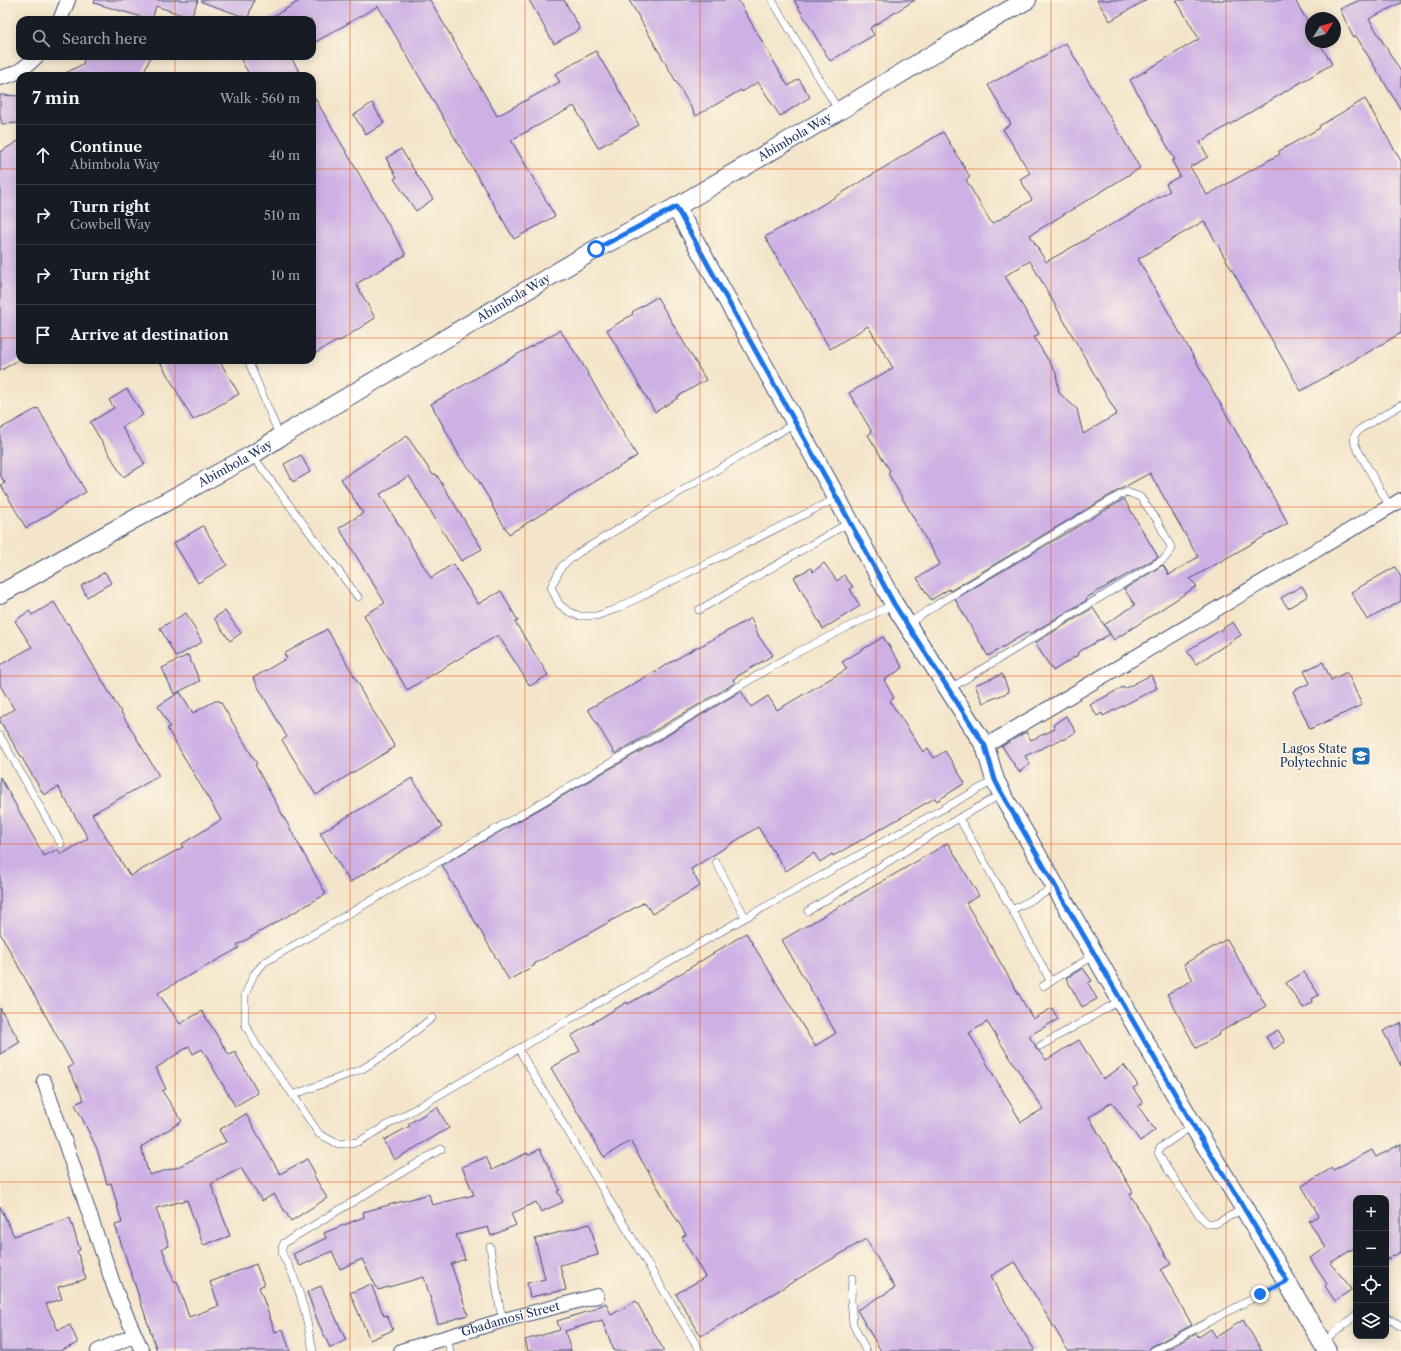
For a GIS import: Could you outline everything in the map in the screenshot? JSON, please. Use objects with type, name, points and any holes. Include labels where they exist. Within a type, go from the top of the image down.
[{"type":"street","points":[[62,16],[68,0]]},
{"type":"street","name":"Abimbola Way","points":[[0,594],[252,455],[596,249],[676,207],[963,36],[1027,0]]},
{"type":"street","points":[[18,72],[33,60]]},
{"type":"street","points":[[0,78],[16,74]]},
{"type":"street","points":[[676,207],[894,604],[985,746],[998,787],[1193,1125],[1244,1208],[1324,1347]]},
{"type":"street","points":[[985,746],[1395,503]]},
{"type":"street","points":[[44,1081],[116,1292],[142,1351]]},
{"type":"street","name":"Gbadamosi Street","points":[[401,1351],[449,1345],[504,1320],[597,1296]]},
{"type":"street","points":[[98,1351],[135,1335]]},
{"type":"lane","points":[[772,0],[839,111]]},
{"type":"lane","points":[[250,364],[280,437]]},
{"type":"lane","points":[[1395,503],[1355,446],[1354,436],[1360,429],[1401,405]]},
{"type":"lane","points":[[795,423],[578,553],[562,566],[551,587],[559,604],[568,611],[579,616],[596,616],[616,609],[837,498]]},
{"type":"lane","points":[[252,455],[358,597]]},
{"type":"lane","points":[[908,624],[936,605],[1127,492],[1140,497],[1157,520],[1172,548],[1164,559],[949,689]]},
{"type":"lane","points":[[699,610],[850,522]]},
{"type":"lane","points":[[894,604],[788,657],[643,744],[265,962],[254,974],[245,995],[245,1024],[257,1046],[293,1095],[319,1134],[338,1144],[358,1142],[746,917],[998,787]]},
{"type":"lane","points":[[0,736],[61,844]]},
{"type":"lane","points":[[808,911],[959,818],[998,787]]},
{"type":"lane","points":[[959,818],[1012,910],[1050,982]]},
{"type":"lane","points":[[716,862],[746,917]]},
{"type":"lane","points":[[1012,910],[1057,887]]},
{"type":"lane","points":[[1043,986],[1095,954]]},
{"type":"lane","points":[[1040,1046],[1121,999]]},
{"type":"lane","points":[[293,1095],[362,1069],[388,1053],[432,1018]]},
{"type":"lane","points":[[519,1050],[700,1351]]},
{"type":"lane","points":[[1193,1125],[1160,1148],[1158,1153],[1168,1170],[1199,1215],[1207,1223],[1215,1224],[1244,1208]]},
{"type":"lane","points":[[313,1351],[307,1321],[292,1274],[282,1254],[282,1246],[284,1243],[441,1149]]},
{"type":"lane","points":[[490,1248],[500,1309],[504,1320]]},
{"type":"lane","points":[[852,1278],[851,1300],[853,1324],[866,1351]]},
{"type":"lane","points":[[1153,1351],[1287,1281]]},
{"type":"lane","points":[[1324,1347],[1353,1318]]},
{"type":"lane","points":[[1389,1318],[1401,1327]]},
{"type":"building","points":[[95,0],[198,0],[192,16],[185,16],[156,6],[153,16],[138,16],[94,3]]},
{"type":"building","points":[[202,0],[254,0],[249,16],[242,16],[202,2]]},
{"type":"building","points":[[301,0],[430,0],[497,116],[560,82],[555,74],[596,51],[639,125],[598,148],[574,106],[511,140],[555,216],[514,239],[378,6],[316,42],[316,16],[274,16]]},
{"type":"building","points":[[529,0],[564,0],[580,29],[554,44]]},
{"type":"building","points":[[629,0],[738,0],[788,86],[799,79],[810,97],[780,116],[758,82],[696,116]]},
{"type":"building","points":[[794,0],[915,0],[870,28],[874,35],[830,61]]},
{"type":"building","points":[[1097,0],[1146,0],[1110,21]]},
{"type":"building","points":[[1176,0],[1295,0],[1305,18],[1305,48],[1323,48],[1332,64],[1200,142],[1208,157],[1190,167],[1207,195],[1280,154],[1279,151],[1320,128],[1319,126],[1365,99],[1401,161],[1401,333],[1301,391],[1204,221],[1138,259],[1288,523],[1190,579],[1197,586],[1114,640],[1104,625],[1135,605],[1124,589],[1163,565],[1169,575],[1198,557],[1150,473],[1117,491],[950,591],[949,589],[931,600],[917,578],[940,564],[888,473],[890,471],[868,435],[872,432],[849,393],[893,368],[868,326],[830,349],[765,237],[791,222],[792,223],[943,132],[970,177],[966,180],[992,224],[1032,200],[1020,179],[1030,173],[1003,129],[1011,124],[988,85],[1031,61],[1032,63],[1066,43],[1140,168],[1030,235],[1046,262],[1170,191],[1166,184],[1180,176],[1172,161],[1175,160],[1130,80],[1199,39]],"holes":[[[1030,261],[1117,414],[1083,434],[1077,409],[1059,393],[1056,373],[1034,337],[1039,334],[1005,276]]]},
{"type":"building","points":[[1360,0],[1401,0],[1401,3],[1369,19],[1401,72],[1401,110],[1356,36],[1353,37],[1340,9]]},
{"type":"building","points":[[84,60],[149,60],[144,72],[68,72],[83,64]]},
{"type":"building","points":[[241,60],[292,60],[300,72],[248,72]]},
{"type":"building","points":[[0,95],[16,96],[16,123],[2,124],[0,116]]},
{"type":"building","points":[[316,100],[406,255],[356,284],[375,318],[340,341],[339,340],[316,353]]},
{"type":"building","points":[[372,103],[384,123],[366,135],[354,115]]},
{"type":"building","points":[[16,142],[16,361],[0,371],[0,152]]},
{"type":"building","points":[[401,149],[433,199],[416,211],[394,179],[397,177],[386,158]]},
{"type":"building","points":[[657,297],[706,380],[655,412],[607,330],[633,314],[632,312]]},
{"type":"building","points":[[560,330],[582,363],[637,456],[509,534],[474,474],[459,456],[431,404]]},
{"type":"building","points":[[161,364],[221,364],[239,394],[193,420]]},
{"type":"building","points":[[127,389],[143,415],[122,427],[145,464],[123,477],[90,422],[114,408],[109,400]]},
{"type":"building","points":[[38,408],[86,492],[26,528],[1,485],[5,483],[0,475],[0,429]]},
{"type":"building","points":[[407,436],[433,475],[436,474],[482,549],[461,561],[409,476],[380,494],[431,578],[453,564],[478,604],[501,591],[518,621],[515,622],[548,675],[530,686],[498,635],[407,690],[364,615],[385,603],[339,528],[363,513],[341,479]]},
{"type":"building","points":[[301,455],[310,472],[293,482],[284,464]]},
{"type":"building","points":[[1124,499],[1158,557],[1086,598],[1087,600],[1030,634],[1028,632],[988,656],[955,599]]},
{"type":"building","points":[[203,526],[227,565],[198,583],[174,543]]},
{"type":"building","points":[[824,563],[837,581],[844,575],[853,587],[850,589],[860,606],[823,629],[794,577],[811,568],[813,572]]},
{"type":"building","points":[[1395,567],[1401,577],[1401,601],[1367,620],[1351,592]]},
{"type":"building","points":[[105,572],[111,583],[87,597],[81,586]]},
{"type":"building","points":[[1302,586],[1308,596],[1288,608],[1281,598]]},
{"type":"building","points":[[54,602],[159,776],[92,814],[130,876],[183,847],[182,844],[221,820],[167,728],[170,727],[158,706],[180,692],[193,713],[215,701],[220,701],[257,764],[255,765],[326,894],[237,945],[239,948],[158,993],[180,1024],[202,1011],[229,1055],[235,1052],[258,1093],[235,1106],[202,1049],[193,1054],[189,1046],[156,1068],[166,1089],[162,1091],[182,1121],[141,1147],[149,1175],[178,1167],[226,1142],[219,1130],[246,1114],[280,1174],[307,1159],[315,1173],[313,1174],[327,1198],[291,1221],[274,1194],[262,1201],[241,1168],[211,1184],[230,1236],[203,1245],[187,1200],[156,1208],[169,1246],[162,1248],[174,1282],[177,1281],[189,1317],[219,1306],[210,1282],[256,1264],[264,1285],[259,1287],[275,1332],[283,1329],[290,1351],[157,1351],[115,1225],[122,1223],[111,1183],[107,1184],[97,1149],[75,1104],[84,1100],[68,1068],[73,1065],[0,933],[0,777],[44,856],[58,849],[61,855],[88,838],[58,787],[44,795],[0,721],[0,718],[14,709],[0,685],[0,665],[32,647],[15,621],[29,611],[32,615]]},
{"type":"building","points":[[1093,608],[1110,634],[1077,653],[1078,655],[1053,671],[1035,643]]},
{"type":"building","points":[[225,611],[241,633],[230,641],[214,618]]},
{"type":"building","points":[[186,613],[202,642],[176,657],[160,628]]},
{"type":"building","points":[[751,618],[759,637],[773,655],[733,679],[735,683],[615,754],[588,709]]},
{"type":"building","points":[[1233,622],[1241,635],[1196,664],[1187,651]]},
{"type":"building","points":[[327,629],[361,688],[360,689],[395,747],[316,795],[282,740],[287,737],[253,678],[287,658],[284,654]]},
{"type":"building","points":[[883,637],[903,668],[884,680],[894,698],[890,701],[923,752],[928,749],[934,758],[945,751],[965,783],[937,801],[935,798],[833,856],[832,854],[820,862],[814,853],[786,871],[758,827],[691,869],[700,886],[652,914],[645,902],[534,964],[535,965],[509,980],[442,865],[653,744],[741,691],[751,707],[768,696],[777,710],[847,669],[842,662]]},
{"type":"building","points":[[188,655],[200,681],[174,694],[162,668]]},
{"type":"building","points":[[1323,662],[1331,680],[1347,672],[1362,705],[1310,729],[1293,691],[1310,683],[1304,671]]},
{"type":"building","points":[[1002,674],[1009,692],[983,703],[975,685]]},
{"type":"building","points":[[1151,675],[1157,688],[1103,716],[1102,713],[1097,716],[1090,705],[1123,687],[1124,689]]},
{"type":"building","points":[[1066,716],[1076,732],[1063,740],[1062,739],[1025,756],[1030,764],[1019,772],[1002,746],[1026,732],[1031,740],[1055,729],[1053,725]]},
{"type":"building","points":[[412,778],[442,827],[350,882],[320,833]]},
{"type":"building","points":[[948,843],[979,896],[966,903],[1033,1019],[1052,1008],[1058,1019],[1029,1036],[1036,1049],[1046,1060],[1079,1040],[1103,1079],[1124,1065],[1138,1085],[1133,1088],[1143,1103],[1138,1106],[1155,1130],[1140,1141],[1112,1102],[1089,1117],[1133,1192],[1130,1194],[1171,1264],[1161,1270],[1192,1325],[1151,1347],[1148,1351],[1068,1351],[1014,1262],[991,1276],[1035,1351],[881,1351],[857,1310],[895,1288],[866,1239],[701,1336],[676,1294],[705,1277],[682,1237],[686,1235],[630,1141],[604,1157],[551,1068],[580,1051],[571,1036],[627,1002],[628,1004],[685,971],[746,933],[815,1046],[836,1033],[782,940]],"holes":[[[987,1022],[1043,1109],[1021,1122],[969,1033]]]},
{"type":"building","points":[[1227,939],[1266,1006],[1218,1033],[1219,1035],[1196,1048],[1167,994],[1193,980],[1184,964]]},
{"type":"building","points":[[1083,968],[1092,981],[1088,983],[1097,999],[1082,1007],[1066,978]]},
{"type":"building","points":[[1304,972],[1319,995],[1312,999],[1313,1002],[1303,1008],[1286,983]]},
{"type":"building","points":[[0,1008],[20,1042],[0,1054]]},
{"type":"building","points":[[1401,1023],[1401,1066],[1383,1031]]},
{"type":"building","points":[[1278,1030],[1285,1042],[1274,1049],[1266,1037]]},
{"type":"building","points":[[437,1107],[449,1128],[394,1160],[384,1140],[410,1126],[408,1124]]},
{"type":"building","points":[[1401,1144],[1401,1252],[1389,1258],[1389,1195],[1353,1195],[1353,1249],[1330,1263],[1352,1289],[1335,1301],[1325,1286],[1327,1284],[1310,1258],[1326,1248],[1309,1221],[1319,1216],[1302,1186],[1332,1168],[1333,1170],[1372,1150],[1376,1157]]},
{"type":"building","points":[[540,1149],[560,1190],[557,1191],[563,1202],[541,1212],[536,1202],[511,1214],[516,1225],[491,1236],[488,1227],[456,1235],[465,1259],[451,1264],[468,1315],[438,1324],[424,1277],[378,1290],[362,1259],[340,1269],[332,1251],[300,1266],[293,1254],[326,1238],[324,1233],[364,1217],[363,1212],[429,1194],[432,1205],[474,1195],[462,1167],[486,1157],[492,1170],[527,1153],[528,1155]]},
{"type":"building","points":[[0,1206],[14,1236],[70,1218],[80,1250],[77,1251],[86,1279],[58,1287],[62,1299],[46,1304],[58,1330],[70,1325],[78,1343],[60,1351],[0,1351]]},
{"type":"building","points":[[590,1224],[598,1255],[560,1265],[566,1290],[530,1297],[527,1283],[545,1279],[535,1239]]},
{"type":"building","points":[[371,1284],[384,1316],[387,1315],[393,1330],[370,1340],[350,1293]]},
{"type":"building","points":[[321,1286],[346,1340],[330,1348],[318,1322],[307,1292]]},
{"type":"building","points":[[636,1301],[664,1351],[614,1351],[602,1320],[565,1331],[571,1351],[528,1351],[525,1340],[560,1330],[557,1321],[589,1311],[606,1303],[611,1315]]},
{"type":"building","points":[[1243,1320],[1262,1351],[1164,1351],[1196,1334],[1199,1337],[1211,1329],[1216,1337]]},
{"type":"place","name":"Lagos State Polytechnic","points":[[1361,756]]},
{"type":"route","points":[[596,249],[676,207],[894,604],[985,746],[995,780],[1002,794],[1193,1125],[1287,1281],[1260,1294]]}]
